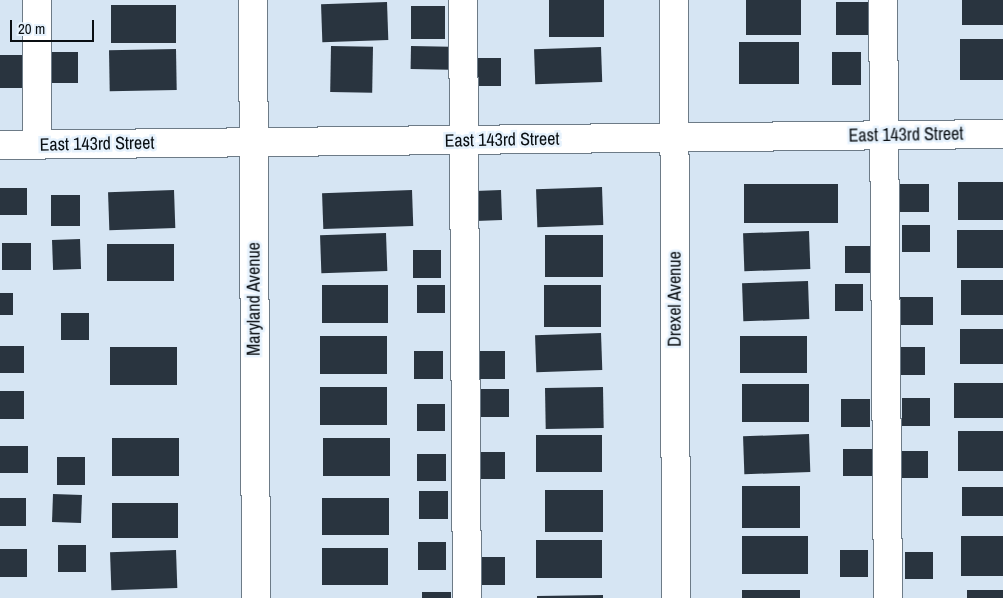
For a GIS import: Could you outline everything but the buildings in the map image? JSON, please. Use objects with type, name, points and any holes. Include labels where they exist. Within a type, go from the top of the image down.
[{"type":"street","points":[[37,0],[37,145]]},
{"type":"street","name":"Maryland Avenue","points":[[253,0],[256,598]]},
{"type":"street","points":[[463,0],[467,598]]},
{"type":"street","name":"Drexel Avenue","points":[[674,0],[676,598]]},
{"type":"street","points":[[883,0],[888,598]]},
{"type":"street","name":"East 143rd Street","points":[[0,145],[1003,134]]}]
